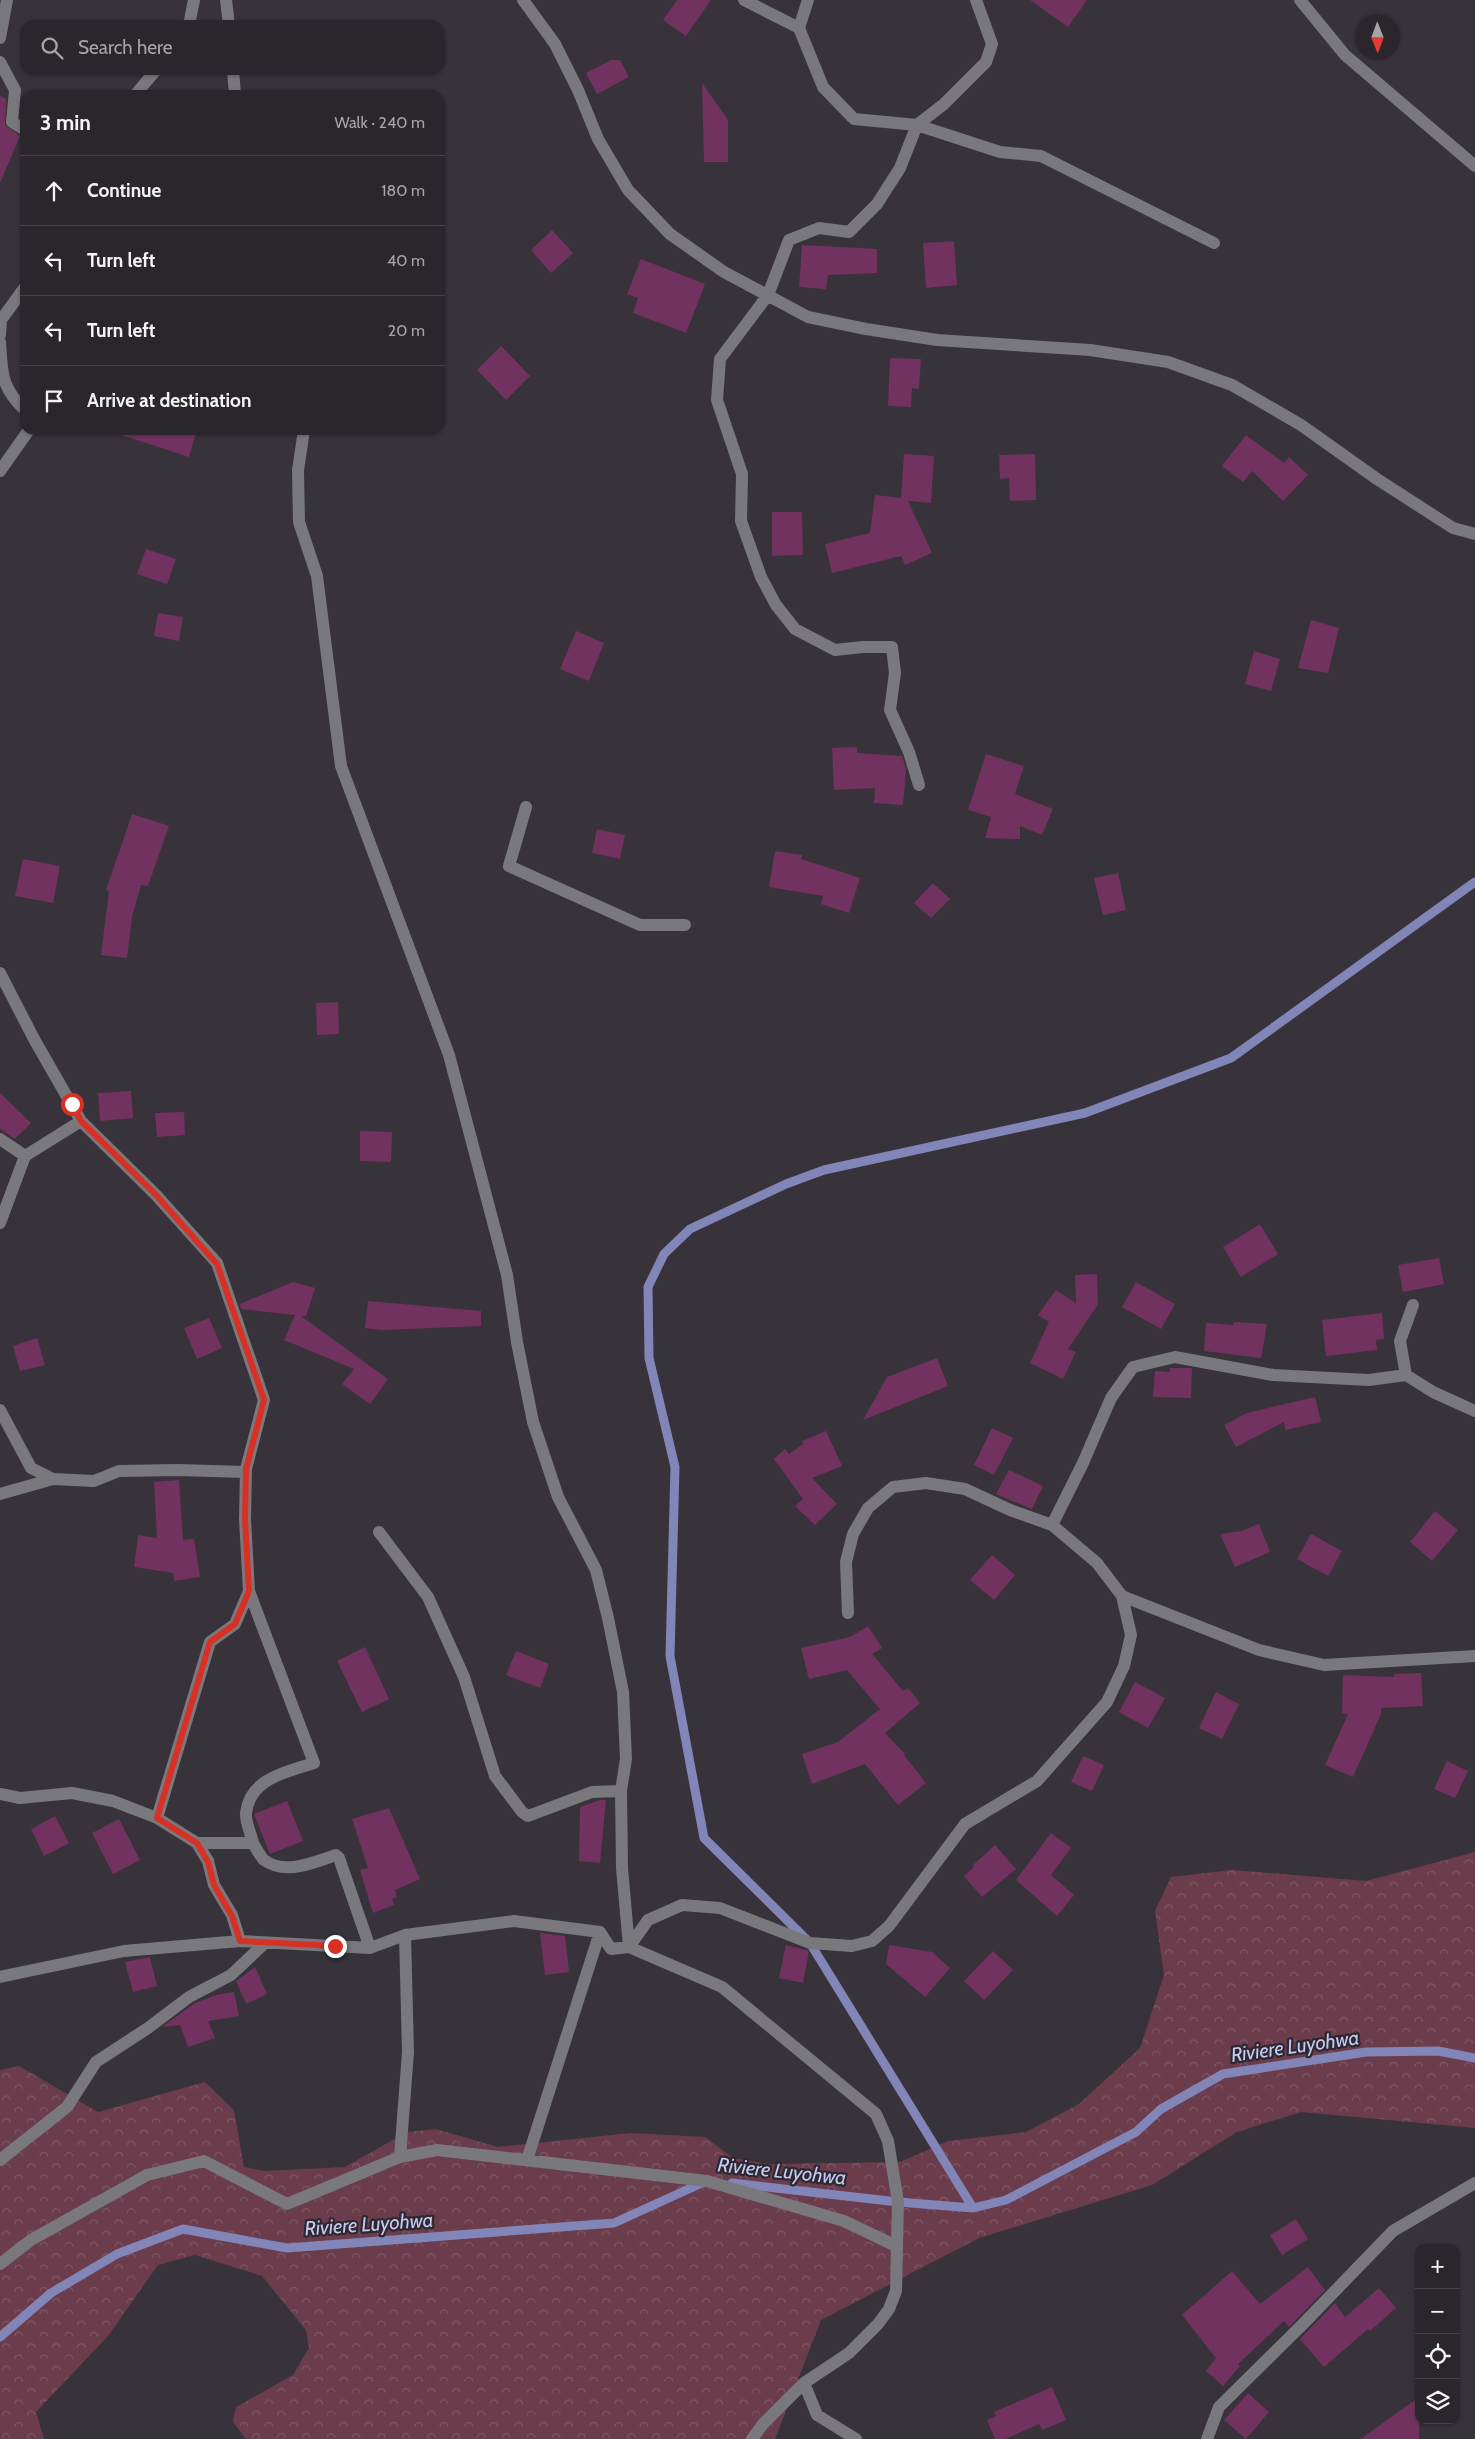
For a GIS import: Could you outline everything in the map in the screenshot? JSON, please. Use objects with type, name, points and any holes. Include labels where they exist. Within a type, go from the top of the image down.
[{"type":"street","points":[[0,38],[7,0]]},
{"type":"street","points":[[190,20],[194,0]]},
{"type":"street","points":[[226,0],[228,20]]},
{"type":"street","points":[[523,0],[555,44],[578,90],[598,139],[628,190],[670,234],[724,272],[808,317],[866,329],[937,340],[1090,350],[1168,362],[1232,385],[1301,425],[1377,479],[1453,528],[1475,534]]},
{"type":"street","points":[[744,0],[799,28]]},
{"type":"street","points":[[808,0],[799,28],[823,87],[854,119],[917,126],[1000,152],[1041,156],[1214,243]]},
{"type":"street","points":[[919,786],[909,752],[890,710],[895,673],[892,647],[863,646],[835,650],[795,629],[776,605],[761,577],[741,522],[742,474],[718,400],[720,359],[768,295],[789,240],[819,228],[849,232],[877,204],[900,168],[917,126],[944,104],[986,62],[992,44],[976,0]]},
{"type":"street","points":[[1300,0],[1346,55],[1475,166]]},
{"type":"street","points":[[0,62],[14,90],[12,122],[20,127]]},
{"type":"street","points":[[139,90],[152,75]]},
{"type":"street","points":[[233,75],[235,90]]},
{"type":"street","points":[[0,335],[1,320],[20,294]]},
{"type":"street","points":[[0,342],[4,384],[12,399],[20,406]]},
{"type":"street","points":[[0,471],[25,435]]},
{"type":"street","points":[[303,435],[298,470],[299,522],[317,576],[341,766],[448,1055],[507,1275],[516,1342],[533,1422],[558,1497],[596,1570],[623,1692],[626,1759],[621,1791],[622,1868],[629,1947]]},
{"type":"street","points":[[526,807],[509,866],[640,925],[685,924]]},
{"type":"street","points":[[0,973],[34,1039],[81,1121],[156,1195],[217,1264],[264,1400],[246,1472],[245,1519],[249,1591],[314,1764],[272,1776],[253,1793],[246,1814],[253,1843],[263,1859],[278,1867],[300,1867],[336,1855],[342,1865],[370,1948]]},
{"type":"street","points":[[0,1223],[25,1156],[81,1121]]},
{"type":"street","points":[[0,1138],[25,1156]]},
{"type":"street","points":[[1406,1375],[1400,1341],[1413,1305]]},
{"type":"street","points":[[1052,1525],[1083,1464],[1112,1398],[1133,1367],[1175,1357],[1273,1375],[1369,1380],[1406,1375],[1433,1392],[1475,1411]]},
{"type":"street","points":[[0,1410],[31,1468],[53,1479]]},
{"type":"street","points":[[0,1494],[53,1479],[94,1481],[119,1471],[246,1472]]},
{"type":"street","points":[[629,1947],[648,1920],[682,1905],[720,1908],[810,1943],[852,1946],[872,1941],[889,1926],[964,1824],[1037,1781],[1108,1702],[1124,1666],[1131,1635],[1122,1596],[1097,1563],[1052,1525],[1010,1510],[964,1489],[926,1483],[893,1487],[868,1508],[852,1534],[846,1562],[848,1613]]},
{"type":"street","points":[[379,1532],[428,1597],[464,1677],[495,1776],[522,1812],[528,1816],[592,1792],[621,1791]]},
{"type":"street","points":[[157,1818],[210,1642],[235,1624],[249,1591]]},
{"type":"street","points":[[1122,1596],[1260,1650],[1324,1665],[1475,1656]]},
{"type":"street","points":[[0,1794],[20,1798],[72,1793],[113,1802],[157,1818],[197,1843],[208,1862],[214,1885],[232,1916],[240,1941]]},
{"type":"street","points":[[197,1843],[253,1843]]},
{"type":"street","points":[[0,1977],[124,1951],[240,1941],[370,1948],[405,1935],[514,1921],[600,1932],[611,1949],[629,1947],[722,1986],[876,2114],[888,2140],[898,2202],[896,2291],[889,2308],[878,2324],[849,2353],[804,2383],[763,2424],[752,2439]]},
{"type":"street","points":[[527,2160],[600,1932]]},
{"type":"street","points":[[400,2157],[408,2052],[405,1935]]},
{"type":"street","points":[[0,2160],[67,2107],[96,2062],[148,2028],[189,1997],[231,1975],[265,1943]]},
{"type":"street","points":[[0,2264],[31,2240],[147,2175],[204,2161],[287,2204],[400,2157],[437,2150],[706,2181],[844,2221],[896,2246]]},
{"type":"street","points":[[1207,2439],[1219,2407],[1304,2324],[1393,2231],[1475,2183]]},
{"type":"street","points":[[804,2383],[817,2415],[856,2439]]},
{"type":"green space","points":[[1475,1852],[1475,2128],[1301,2112],[1237,2132],[1152,2185],[979,2238],[821,2320],[775,2439],[246,2439],[233,2422],[236,2407],[293,2375],[309,2348],[306,2330],[262,2276],[195,2255],[158,2265],[108,2336],[36,2412],[44,2439],[0,2439],[0,2070],[19,2066],[98,2112],[205,2082],[234,2110],[244,2167],[265,2171],[345,2167],[407,2132],[436,2129],[498,2147],[630,2133],[705,2137],[733,2158],[769,2164],[900,2162],[948,2141],[1026,2132],[1079,2104],[1140,2048],[1164,1975],[1155,1911],[1171,1877],[1232,1870],[1366,1881]]},
{"type":"building","points":[[677,0],[711,0],[686,36],[663,20]]},
{"type":"building","points":[[1030,0],[1087,0],[1068,27]]},
{"type":"building","points":[[611,60],[620,60],[629,77],[597,94],[586,73]]},
{"type":"building","points":[[702,83],[728,120],[728,162],[704,162]]},
{"type":"building","points":[[0,96],[6,99],[5,125],[20,136],[0,183]]},
{"type":"building","points":[[552,230],[573,253],[551,273],[531,250]]},
{"type":"building","points":[[954,241],[957,285],[926,288],[923,243]]},
{"type":"building","points":[[802,245],[877,249],[877,273],[828,275],[826,289],[799,287]]},
{"type":"building","points":[[641,259],[705,284],[686,333],[633,313],[638,298],[627,294]]},
{"type":"building","points":[[501,346],[530,376],[506,400],[477,370]]},
{"type":"building","points":[[890,358],[921,359],[919,389],[912,388],[911,407],[888,406]]},
{"type":"building","points":[[121,435],[196,435],[189,457]]},
{"type":"building","points":[[1246,435],[1284,463],[1289,457],[1308,475],[1283,501],[1252,471],[1243,482],[1222,466]]},
{"type":"building","points":[[904,454],[934,456],[931,503],[908,501],[932,553],[905,565],[901,556],[832,573],[825,544],[870,533],[875,495],[901,498]]},
{"type":"building","points":[[1035,454],[1036,500],[1010,501],[1009,478],[1000,479],[999,455]]},
{"type":"building","points":[[772,512],[802,512],[803,555],[772,556]]},
{"type":"building","points":[[146,549],[176,559],[167,584],[137,574]]},
{"type":"building","points":[[158,613],[183,617],[179,641],[154,636]]},
{"type":"building","points":[[1311,620],[1339,628],[1328,673],[1298,668]]},
{"type":"building","points":[[576,631],[604,643],[589,681],[560,669]]},
{"type":"building","points":[[1254,651],[1280,659],[1271,691],[1245,684]]},
{"type":"building","points":[[857,747],[857,753],[902,756],[906,769],[903,805],[874,803],[875,788],[834,790],[832,748]]},
{"type":"building","points":[[986,754],[1024,766],[1015,794],[1053,809],[1042,835],[1020,826],[1020,839],[985,838],[991,817],[968,810]]},
{"type":"building","points":[[132,814],[169,826],[148,886],[141,885],[132,917],[127,958],[101,955],[109,891],[106,890]]},
{"type":"building","points":[[597,829],[625,835],[620,859],[592,853]]},
{"type":"building","points":[[775,851],[802,855],[801,859],[860,878],[849,913],[821,904],[823,896],[769,887]]},
{"type":"building","points":[[23,859],[60,866],[53,903],[15,896]]},
{"type":"building","points":[[1118,873],[1126,910],[1103,915],[1094,878]]},
{"type":"building","points":[[933,883],[950,899],[931,918],[914,903]]},
{"type":"building","points":[[338,1002],[339,1034],[317,1035],[316,1003]]},
{"type":"building","points":[[131,1091],[133,1118],[100,1121],[98,1093]]},
{"type":"building","points":[[0,1093],[31,1123],[15,1139],[0,1129]]},
{"type":"building","points":[[184,1112],[185,1135],[157,1137],[155,1113]]},
{"type":"building","points":[[360,1131],[392,1132],[391,1162],[360,1161]]},
{"type":"building","points":[[1260,1224],[1278,1254],[1241,1277],[1223,1247]]},
{"type":"building","points":[[1439,1258],[1444,1284],[1403,1292],[1398,1265]]},
{"type":"building","points":[[1097,1274],[1098,1304],[1068,1349],[1076,1352],[1063,1379],[1030,1363],[1049,1322],[1038,1315],[1056,1290],[1076,1303],[1075,1275]]},
{"type":"building","points":[[293,1282],[315,1288],[306,1316],[301,1316],[388,1379],[370,1404],[342,1384],[354,1369],[284,1340],[295,1315],[241,1309],[240,1304]]},
{"type":"building","points":[[1136,1282],[1175,1304],[1161,1329],[1122,1307]]},
{"type":"building","points":[[368,1301],[481,1311],[481,1326],[382,1330],[365,1328]]},
{"type":"building","points":[[1382,1313],[1384,1339],[1376,1340],[1377,1350],[1326,1356],[1322,1320]]},
{"type":"building","points":[[209,1318],[222,1348],[197,1359],[184,1328]]},
{"type":"building","points":[[1234,1322],[1267,1324],[1261,1358],[1204,1351],[1206,1323],[1233,1325]]},
{"type":"building","points":[[37,1338],[45,1365],[20,1371],[13,1346]]},
{"type":"building","points":[[937,1358],[948,1386],[863,1420],[887,1377]]},
{"type":"building","points":[[1170,1368],[1192,1368],[1191,1398],[1153,1397],[1155,1371],[1170,1372]]},
{"type":"building","points":[[1315,1397],[1321,1422],[1285,1430],[1284,1422],[1236,1447],[1224,1425],[1247,1413]]},
{"type":"building","points":[[992,1428],[1013,1438],[994,1475],[974,1465]]},
{"type":"building","points":[[826,1431],[842,1466],[812,1478],[837,1504],[815,1525],[795,1506],[803,1499],[774,1459],[785,1449],[789,1454],[803,1444],[802,1441]]},
{"type":"building","points":[[1009,1470],[1043,1486],[1032,1509],[996,1494]]},
{"type":"building","points":[[179,1480],[183,1540],[194,1539],[200,1577],[174,1581],[173,1573],[134,1567],[138,1535],[157,1538],[154,1482]]},
{"type":"building","points":[[1435,1511],[1458,1530],[1432,1561],[1410,1542]]},
{"type":"building","points":[[1259,1524],[1270,1552],[1235,1567],[1220,1534],[1241,1531]]},
{"type":"building","points":[[1311,1534],[1342,1551],[1328,1576],[1297,1559]]},
{"type":"building","points":[[992,1555],[1015,1575],[994,1600],[970,1580]]},
{"type":"building","points":[[868,1626],[882,1648],[872,1654],[903,1691],[908,1688],[920,1703],[885,1733],[905,1754],[926,1783],[898,1805],[865,1764],[812,1784],[802,1754],[838,1742],[880,1709],[847,1670],[809,1679],[801,1648],[850,1637]]},
{"type":"building","points":[[365,1647],[389,1699],[362,1712],[337,1661]]},
{"type":"building","points":[[516,1651],[549,1664],[540,1688],[506,1675]]},
{"type":"building","points":[[1421,1673],[1423,1706],[1381,1708],[1381,1714],[1353,1777],[1325,1765],[1348,1714],[1342,1713],[1343,1675],[1394,1677],[1394,1674]]},
{"type":"building","points":[[1135,1682],[1165,1698],[1148,1728],[1119,1712]]},
{"type":"building","points":[[1216,1692],[1239,1704],[1222,1739],[1199,1728]]},
{"type":"building","points":[[1083,1756],[1104,1765],[1092,1791],[1071,1782]]},
{"type":"building","points":[[1447,1761],[1468,1771],[1455,1798],[1434,1789]]},
{"type":"building","points":[[600,1800],[606,1800],[600,1863],[579,1861],[580,1807]]},
{"type":"building","points":[[287,1801],[303,1841],[270,1854],[254,1814]]},
{"type":"building","points":[[389,1808],[420,1879],[395,1890],[397,1897],[392,1899],[394,1905],[373,1913],[360,1870],[368,1868],[352,1819]]},
{"type":"building","points":[[55,1816],[69,1843],[44,1856],[31,1829]]},
{"type":"building","points":[[119,1819],[140,1860],[113,1874],[92,1833]]},
{"type":"building","points":[[1051,1833],[1071,1848],[1051,1875],[1074,1895],[1057,1916],[1016,1880]]},
{"type":"building","points":[[995,1845],[1016,1869],[982,1897],[964,1876]]},
{"type":"building","points":[[540,1933],[565,1936],[569,1972],[545,1975]]},
{"type":"building","points":[[786,1945],[809,1951],[803,1983],[779,1978]]},
{"type":"building","points":[[889,1945],[932,1952],[950,1968],[925,1997],[886,1964]]},
{"type":"building","points":[[993,1951],[1013,1970],[984,2000],[964,1981]]},
{"type":"building","points":[[150,1957],[157,1986],[133,1992],[125,1962]]},
{"type":"building","points":[[255,1967],[267,1994],[246,2004],[236,1981]]},
{"type":"building","points":[[234,1992],[239,2016],[208,2021],[215,2038],[188,2047],[180,2025],[162,2027],[195,2003],[216,1995]]},
{"type":"building","points":[[1296,2219],[1308,2239],[1282,2255],[1270,2235]]},
{"type":"building","points":[[1308,2267],[1325,2290],[1289,2327],[1284,2321],[1238,2364],[1240,2366],[1223,2386],[1206,2371],[1216,2358],[1182,2315],[1232,2271],[1260,2304]]},
{"type":"building","points":[[1379,2288],[1396,2308],[1370,2331],[1368,2329],[1324,2367],[1300,2339],[1335,2303],[1345,2317]]},
{"type":"building","points":[[1052,2387],[1066,2420],[1042,2430],[1039,2424],[1005,2439],[995,2439],[987,2420],[996,2416],[994,2412]]},
{"type":"building","points":[[1248,2393],[1269,2412],[1246,2439],[1224,2420]]},
{"type":"building","points":[[1415,2400],[1415,2424],[1419,2424],[1419,2439],[1361,2439]]},
{"type":"waterway","points":[[973,2208],[810,1943],[704,1838],[670,1656],[675,1467],[649,1358],[648,1287],[664,1254],[690,1229],[786,1184],[824,1170],[1085,1113],[1231,1058],[1475,882]]},
{"type":"waterway","name":"Riviere Luyohwa","points":[[732,2183],[898,2202],[973,2208],[1006,2200],[1136,2132],[1161,2109],[1223,2074],[1366,2052],[1438,2051],[1475,2058]]},
{"type":"waterway","name":"Riviere Luyohwa","points":[[0,2337],[51,2293],[117,2254],[183,2229],[287,2248],[614,2223],[704,2182]]},
{"type":"route","points":[[72,1104],[81,1121],[156,1195],[217,1264],[264,1400],[246,1469],[245,1519],[249,1591],[235,1624],[210,1642],[157,1818],[197,1843],[208,1862],[214,1885],[232,1916],[240,1941],[335,1946]]}]
